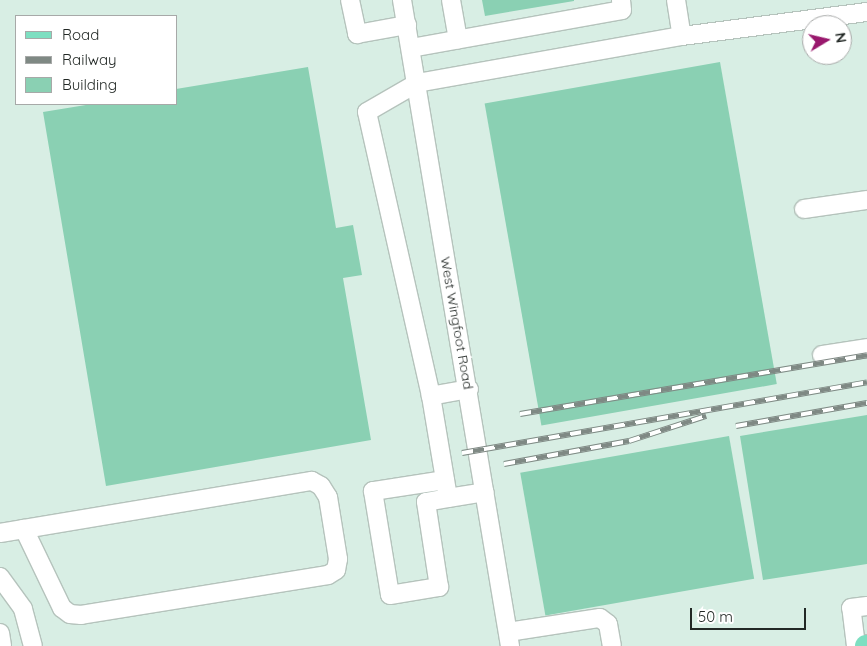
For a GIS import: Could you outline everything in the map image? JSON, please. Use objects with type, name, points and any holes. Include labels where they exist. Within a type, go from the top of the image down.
[{"type":"street","points":[[350,0],[357,34],[406,25]]},
{"type":"street","name":"West Wingfoot Road","points":[[402,0],[469,389],[509,639]]},
{"type":"street","points":[[451,0],[458,39]]},
{"type":"street","points":[[411,48],[622,10],[621,0]]},
{"type":"street","points":[[676,0],[682,36]]},
{"type":"street","points":[[448,498],[431,396],[367,112],[417,84],[682,36],[867,12]]},
{"type":"street","points":[[804,208],[867,200]]},
{"type":"street","points":[[822,355],[867,348]]},
{"type":"street","points":[[431,396],[469,389]]},
{"type":"street","points":[[423,483],[439,587],[390,595],[373,491],[423,483],[445,480]]},
{"type":"street","points":[[0,533],[24,529],[312,481],[321,486],[328,497],[338,559],[336,570],[328,576],[81,615],[70,614],[62,608],[24,529]]},
{"type":"street","points":[[426,502],[485,492]]},
{"type":"street","points":[[0,577],[23,609],[33,646]]},
{"type":"street","points":[[856,646],[851,608],[867,606]]},
{"type":"street","points":[[509,639],[600,618],[608,624],[612,646]]},
{"type":"street","points":[[0,633],[2,646]]},
{"type":"shaded area","points":[[0,0],[867,0],[867,646],[0,646]]},
{"type":"building","points":[[482,0],[574,0],[574,1],[485,16]]},
{"type":"building","points":[[720,62],[777,384],[541,426],[485,104]]},
{"type":"building","points":[[308,67],[336,228],[353,225],[362,275],[343,278],[371,440],[106,486],[43,112],[86,105],[178,105],[178,89]]},
{"type":"building","points":[[867,415],[867,564],[763,580],[740,436]]},
{"type":"building","points":[[729,436],[754,579],[545,616],[520,473]]},
{"type":"railway","points":[[520,414],[867,355]]},
{"type":"railway","points":[[462,453],[867,382]]},
{"type":"railway","points":[[736,426],[867,403]]},
{"type":"railway","points":[[504,464],[629,441],[706,416]]}]
